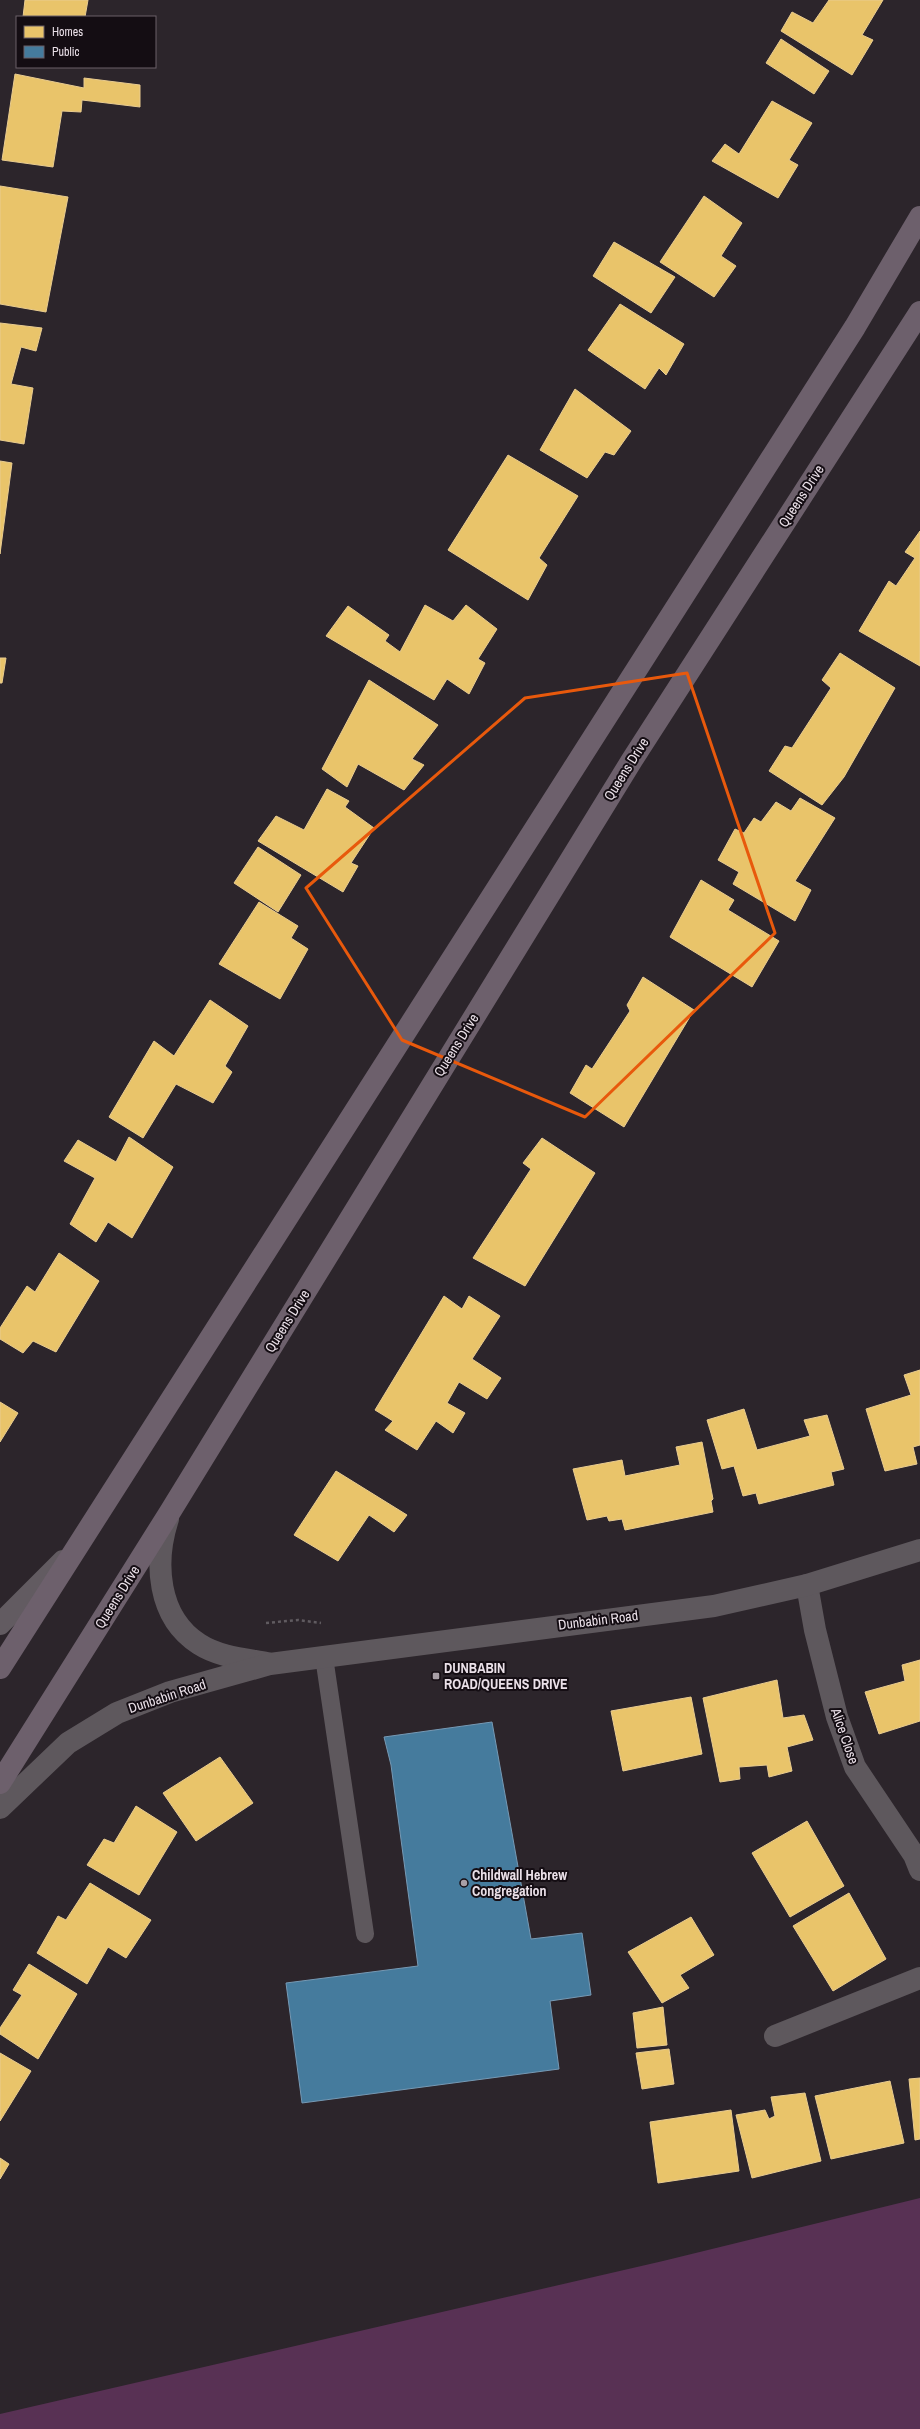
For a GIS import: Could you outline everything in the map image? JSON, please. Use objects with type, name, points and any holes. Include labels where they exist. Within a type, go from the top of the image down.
[{"type":"highway","points":[[0,1668],[73,1550],[218,1328],[842,347],[920,217]]},
{"type":"highway","name":"Queens Drive","points":[[0,1783],[170,1512],[632,760],[920,312]]},
{"type":"street","name":"Dunbabin Road","points":[[170,1512],[161,1541],[159,1565],[162,1591],[172,1613],[182,1629],[200,1644],[221,1653],[270,1664]]},
{"type":"street","points":[[0,1624],[73,1550]]},
{"type":"street","name":"Dunbabin Road","points":[[0,1808],[68,1743],[117,1713],[170,1692],[270,1664],[714,1606],[807,1585],[920,1550]]},
{"type":"street","name":"Alice Close","points":[[807,1585],[815,1630],[837,1717],[855,1767],[914,1855],[920,1870]]},
{"type":"street","points":[[775,2036],[920,1978]]},
{"type":"lane","points":[[324,1657],[365,1934]]},
{"type":"highlighted area","points":[[687,673],[775,933],[585,1117],[402,1040],[306,888],[525,698]]},
{"type":"shaded area","points":[[920,2198],[920,2429],[0,2429],[0,2414],[663,2261]]},
{"type":"building: Homes","points":[[25,0],[88,0],[85,16],[23,16]]},
{"type":"building: Homes","points":[[829,0],[883,0],[862,35],[873,40],[852,75],[781,31],[792,12],[813,23]]},
{"type":"building: Homes","points":[[781,39],[829,71],[814,94],[766,63]]},
{"type":"building: Homes","points":[[15,74],[84,88],[84,78],[140,85],[140,107],[82,100],[81,112],[62,111],[53,167],[2,160]]},
{"type":"building: Homes","points":[[772,101],[812,123],[789,160],[798,165],[778,198],[712,161],[725,144],[739,154]]},
{"type":"building: Homes","points":[[0,186],[68,197],[46,312],[0,304]]},
{"type":"building: Homes","points":[[704,196],[742,223],[721,256],[736,266],[714,297],[660,262]]},
{"type":"building: Homes","points":[[614,242],[675,277],[651,313],[593,276]]},
{"type":"building: Homes","points":[[620,304],[684,344],[666,375],[659,368],[645,389],[588,350]]},
{"type":"building: Homes","points":[[0,323],[42,328],[36,351],[21,347],[11,384],[33,388],[24,444],[0,440]]},
{"type":"building: Homes","points":[[575,389],[631,431],[614,455],[605,452],[587,478],[540,450]]},
{"type":"building: Homes","points":[[508,455],[578,496],[539,558],[547,565],[528,600],[448,550]]},
{"type":"building: Homes","points":[[0,461],[12,463],[0,554]]},
{"type":"building: Homes","points":[[920,531],[920,666],[859,631],[889,581],[896,586],[915,558],[905,552]]},
{"type":"building: Homes","points":[[425,605],[453,621],[466,605],[497,629],[478,659],[485,663],[469,694],[447,679],[434,700],[326,636],[348,606],[389,635],[385,641],[400,652]]},
{"type":"building: Homes","points":[[840,653],[895,688],[844,777],[822,805],[769,771],[785,746],[792,748],[831,688],[822,680]]},
{"type":"building: Homes","points":[[0,658],[6,658],[2,683],[0,683]]},
{"type":"building: Homes","points":[[369,680],[438,725],[412,759],[424,765],[404,790],[358,764],[347,787],[322,769]]},
{"type":"building: Homes","points":[[327,789],[349,801],[345,807],[374,828],[351,863],[358,866],[343,892],[258,841],[276,816],[304,830]]},
{"type":"building: Homes","points":[[800,798],[835,818],[795,881],[811,890],[795,921],[733,884],[739,872],[718,860],[735,829],[744,833],[754,818],[761,822],[776,802],[791,811]]},
{"type":"building: Homes","points":[[258,847],[301,875],[278,912],[234,883]]},
{"type":"building: Homes","points":[[701,880],[734,900],[728,910],[779,941],[752,987],[670,937]]},
{"type":"building: Homes","points":[[259,902],[298,926],[291,938],[308,949],[280,999],[219,964]]},
{"type":"building: Homes","points":[[643,977],[694,1010],[624,1127],[570,1093],[586,1065],[592,1069],[630,1011],[627,1005]]},
{"type":"building: Homes","points":[[210,1000],[248,1026],[225,1066],[232,1072],[213,1103],[176,1084],[143,1138],[109,1117],[154,1041],[174,1056]]},
{"type":"building: Homes","points":[[129,1137],[173,1167],[132,1238],[108,1222],[96,1242],[70,1224],[95,1178],[64,1161],[78,1140],[116,1162]]},
{"type":"building: Homes","points":[[542,1138],[595,1173],[525,1286],[473,1258],[531,1169],[523,1163]]},
{"type":"building: Homes","points":[[59,1253],[99,1281],[56,1352],[33,1341],[23,1353],[0,1339],[0,1328],[27,1286],[35,1292]]},
{"type":"building: Homes","points":[[444,1296],[462,1309],[469,1296],[500,1316],[472,1359],[501,1378],[487,1399],[459,1382],[447,1403],[465,1413],[453,1433],[436,1421],[417,1450],[385,1430],[393,1421],[375,1410]]},
{"type":"building: Homes","points":[[920,1370],[920,1445],[913,1447],[917,1464],[885,1471],[866,1409],[911,1395],[904,1375]]},
{"type":"building: Homes","points":[[0,1402],[18,1413],[0,1442]]},
{"type":"building: Homes","points":[[744,1409],[757,1450],[810,1436],[804,1420],[827,1415],[844,1469],[831,1472],[834,1485],[759,1504],[756,1493],[743,1496],[734,1466],[722,1469],[707,1420]]},
{"type":"building: Homes","points":[[702,1442],[713,1499],[711,1501],[713,1512],[625,1530],[622,1519],[609,1521],[607,1516],[587,1520],[573,1469],[622,1460],[625,1476],[680,1465],[676,1447]]},
{"type":"building: Homes","points":[[336,1471],[407,1515],[394,1532],[369,1515],[338,1561],[294,1535]]},
{"type":"building: Homes","points":[[920,1660],[920,1721],[879,1734],[865,1692],[905,1681],[902,1665]]},
{"type":"building: Homes","points":[[777,1680],[783,1718],[804,1715],[813,1740],[787,1747],[792,1771],[769,1777],[767,1765],[739,1767],[740,1779],[720,1782],[703,1698]]},
{"type":"building: Homes","points":[[691,1697],[702,1754],[623,1771],[611,1711]]},
{"type":"building: Homes","points":[[220,1757],[253,1803],[196,1841],[163,1793]]},
{"type":"building: Homes","points":[[136,1806],[177,1832],[139,1895],[87,1865],[104,1839],[114,1843]]},
{"type":"building: Homes","points":[[807,1821],[844,1886],[790,1917],[752,1853]]},
{"type":"building: Homes","points":[[90,1883],[151,1920],[126,1958],[108,1947],[87,1984],[37,1953],[58,1916],[66,1920]]},
{"type":"building: Homes","points":[[849,1893],[886,1959],[833,1991],[793,1926]]},
{"type":"building: Homes","points":[[691,1917],[714,1955],[680,1975],[689,1988],[662,2003],[628,1952]]},
{"type":"building: Homes","points":[[29,1964],[77,1994],[38,2059],[0,2034],[0,2028],[22,1995],[13,1990]]},
{"type":"building: Homes","points":[[663,2007],[667,2045],[637,2048],[633,2013]]},
{"type":"building: Homes","points":[[669,2049],[674,2084],[642,2089],[636,2053]]},
{"type":"building: Homes","points":[[0,2053],[31,2071],[0,2121]]},
{"type":"building: Homes","points":[[920,2078],[920,2139],[915,2140],[909,2079]]},
{"type":"building: Homes","points":[[890,2081],[904,2143],[831,2159],[815,2096]]},
{"type":"building: Homes","points":[[805,2093],[821,2161],[752,2178],[736,2115],[765,2110],[769,2119],[775,2116],[771,2097]]},
{"type":"building: Homes","points":[[731,2110],[739,2171],[658,2183],[650,2122]]},
{"type":"building: Homes","points":[[0,2158],[9,2164],[0,2179]]},
{"type":"building: Public","name":"Childwall Hebrew Congregation","points":[[492,1722],[531,1939],[582,1933],[591,1995],[550,2001],[559,2069],[302,2103],[286,1983],[418,1966],[391,1765],[384,1737]]},
{"type":"place","name":"DUNBABIN ROAD/QUEENS DRIVE","points":[[436,1676]]},
{"type":"place","name":"Childwall Hebrew Congregation","points":[[464,1883]]}]
